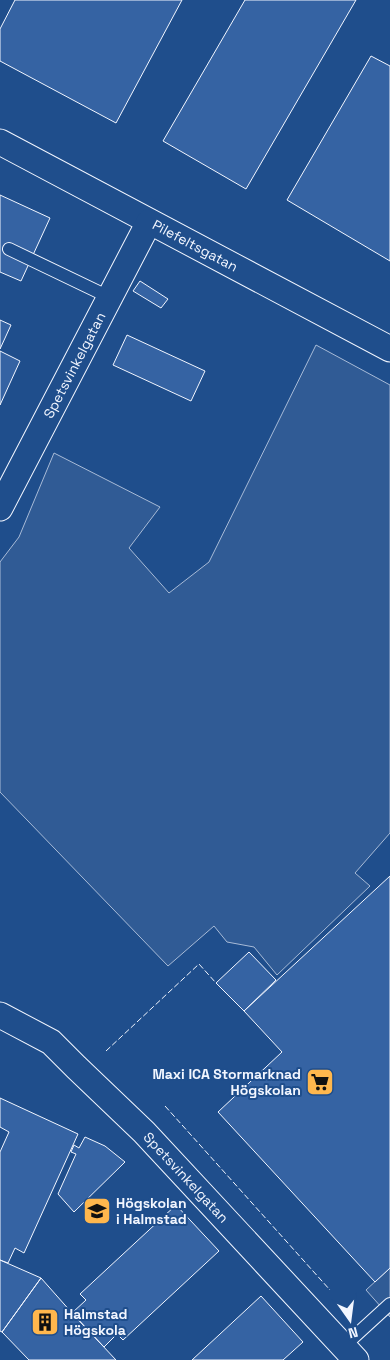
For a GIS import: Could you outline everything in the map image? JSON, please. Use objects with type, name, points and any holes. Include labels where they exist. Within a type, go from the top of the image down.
[{"type":"street","name":"Pilefeltsgatan","points":[[0,142],[390,350]]},
{"type":"street","name":"Spetsvinkelgatan","points":[[0,508],[149,222]]},
{"type":"street","name":"Spetsvinkelgatan","points":[[0,1015],[50,1042],[144,1132],[350,1353]]},
{"type":"lane","points":[[9,249],[109,297]]},
{"type":"lane","points":[[350,1353],[390,1304]]},
{"type":"shaded area","points":[[316,345],[390,385],[390,833],[355,873],[370,886],[277,975],[254,947],[227,942],[214,926],[168,966],[0,792],[0,562],[19,537],[54,453],[160,507],[129,548],[169,593],[209,562]]},
{"type":"shaded area","points":[[390,1268],[390,1317],[366,1290]]},
{"type":"building","points":[[15,0],[182,0],[116,123],[0,61],[0,29]]},
{"type":"building","points":[[245,0],[356,0],[246,189],[163,141]]},
{"type":"building","points":[[371,56],[390,66],[390,261],[287,200]]},
{"type":"building","points":[[0,195],[50,218],[21,281],[0,272]]},
{"type":"building","points":[[140,281],[168,299],[161,308],[133,291]]},
{"type":"building","points":[[0,320],[11,325],[0,349]]},
{"type":"building","points":[[127,335],[205,371],[191,401],[113,365]]},
{"type":"building","points":[[0,351],[20,361],[0,405]]},
{"type":"building","name":"Maxi ICA Stormarknad Högskolan","points":[[390,876],[390,1268],[375,1282],[218,1112],[282,1052],[244,1011]]},
{"type":"building","points":[[249,952],[276,980],[244,1011],[216,983]]},
{"type":"building","points":[[0,1098],[78,1134],[24,1253],[15,1248],[8,1263],[0,1260],[0,1152],[9,1132],[0,1127]]},
{"type":"building","points":[[85,1137],[105,1146],[125,1162],[74,1212],[58,1194],[76,1154],[71,1152],[74,1145],[79,1148]]},
{"type":"building","points":[[176,1205],[219,1251],[123,1340],[117,1334],[104,1347],[72,1313],[86,1300],[80,1294]]},
{"type":"building","points":[[0,1260],[41,1278],[2,1332],[0,1331]]},
{"type":"building","name":"Halmstad Högskola","points":[[41,1278],[116,1360],[29,1360],[2,1332]]},
{"type":"building","points":[[261,1296],[303,1342],[283,1360],[192,1360]]},
{"type":"fence","points":[[106,1051],[199,964],[216,983]]},
{"type":"fence","points":[[165,1106],[330,1290]]},
{"type":"place","name":"Maxi ICA Stormarknad Högskolan","points":[[320,1082]]},
{"type":"place","name":"Högskolan i Halmstad","points":[[97,1211]]},
{"type":"place","name":"Halmstad Högskola","points":[[45,1322]]}]
